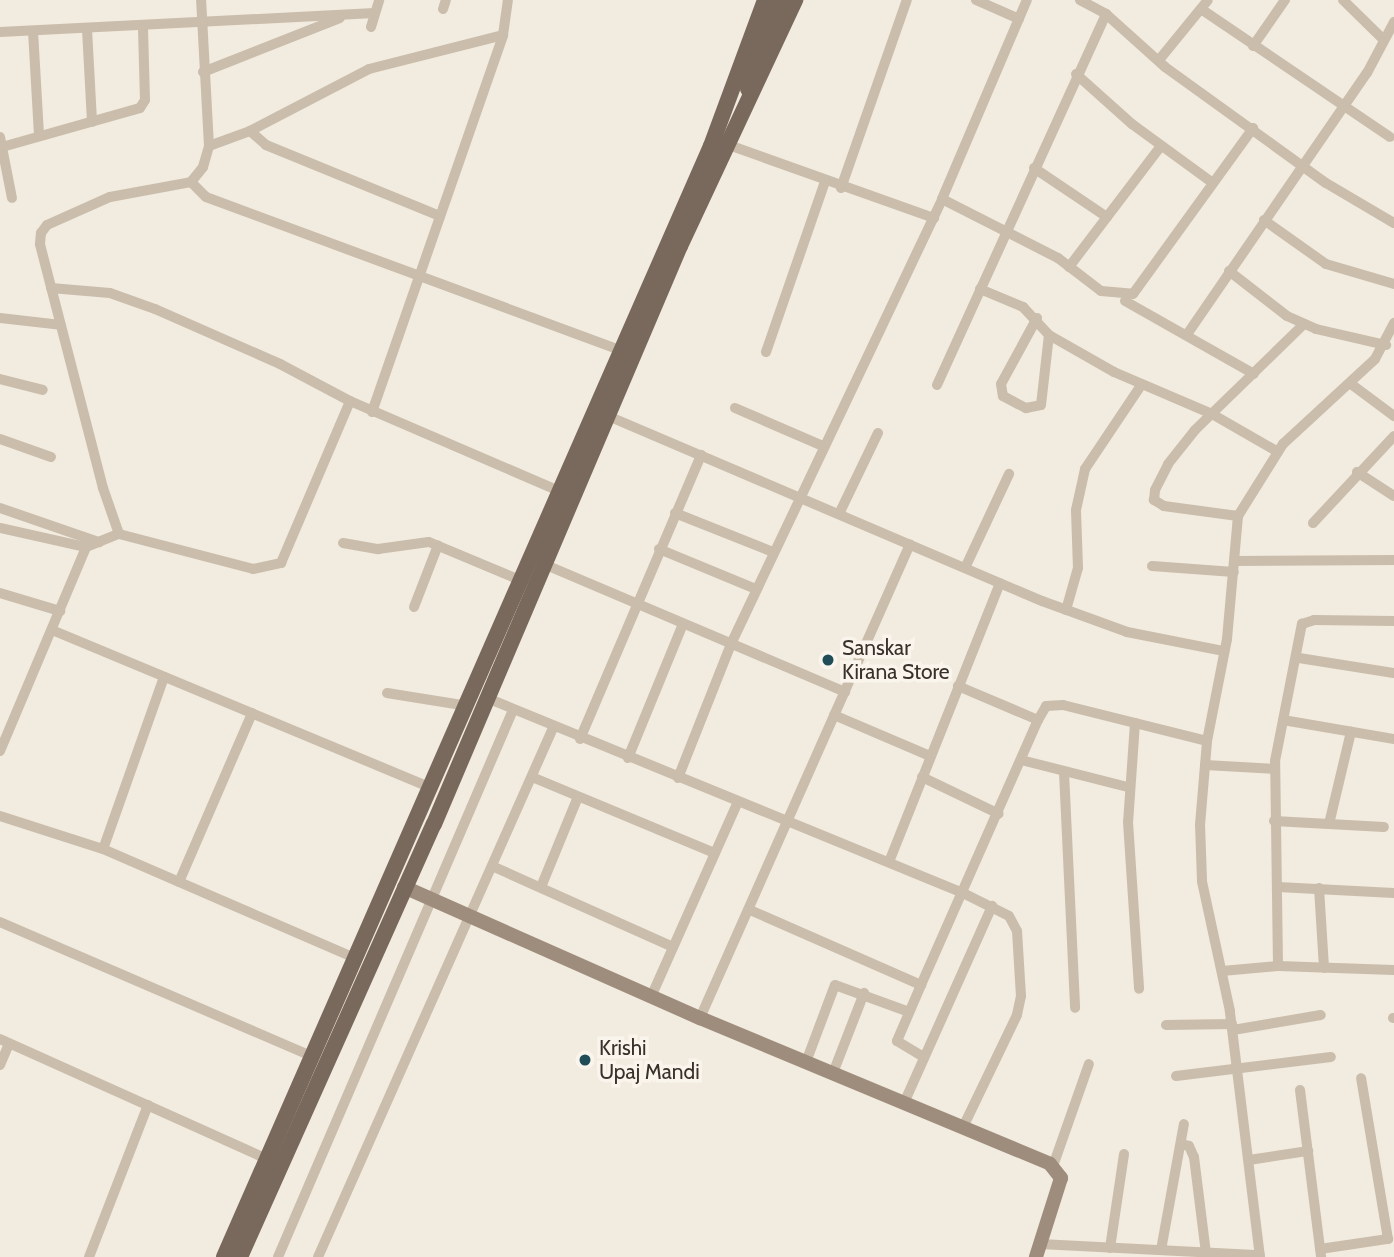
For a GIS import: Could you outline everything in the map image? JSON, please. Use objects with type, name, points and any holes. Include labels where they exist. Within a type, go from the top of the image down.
[{"type":"main road","points":[[240,1257],[546,565],[608,416],[627,353],[711,146],[765,0]]},
{"type":"main road","points":[[746,102],[750,69],[782,0]]},
{"type":"main road","points":[[224,1257],[468,706],[558,491],[627,353],[795,0]]},
{"type":"main road","points":[[731,89],[750,69]]},
{"type":"street","points":[[119,534],[40,244],[47,225],[110,197],[191,182],[203,167],[209,146],[201,0]]},
{"type":"street","points":[[371,27],[379,0]]},
{"type":"street","points":[[372,412],[503,35],[508,0]]},
{"type":"street","points":[[841,188],[907,0]]},
{"type":"street","points":[[976,0],[1019,19]]},
{"type":"street","points":[[678,778],[731,644],[798,497],[934,218],[1027,0]]},
{"type":"street","points":[[1080,0],[1106,14],[1158,60],[1304,163],[1326,183],[1394,223]]},
{"type":"street","points":[[1158,60],[1208,0]]},
{"type":"street","points":[[1253,46],[1285,0]]},
{"type":"street","points":[[1343,0],[1384,40]]},
{"type":"street","points":[[1201,9],[1343,108],[1390,137]]},
{"type":"street","points":[[0,32],[143,27],[375,13]]},
{"type":"street","points":[[203,72],[351,14]]},
{"type":"street","points":[[937,385],[1076,74],[1106,14]]},
{"type":"street","points":[[1188,333],[1343,108],[1394,22]]},
{"type":"street","points":[[12,198],[1,142],[39,136],[140,108],[145,100],[143,27]]},
{"type":"street","points":[[87,29],[92,121]]},
{"type":"street","points":[[33,31],[39,136]]},
{"type":"street","points":[[209,146],[250,131],[369,69],[503,35]]},
{"type":"street","points":[[1076,74],[1161,146],[1213,183]]},
{"type":"street","points":[[942,200],[1007,231],[1069,267],[1101,291],[1133,294],[1253,128]]},
{"type":"street","points":[[250,131],[266,145],[440,216]]},
{"type":"street","points":[[726,144],[841,188],[934,218]]},
{"type":"street","points":[[1069,267],[1161,146]]},
{"type":"street","points":[[1034,168],[1107,217]]},
{"type":"street","points":[[191,182],[206,197],[627,353]]},
{"type":"street","points":[[766,352],[825,182]]},
{"type":"street","points":[[1264,220],[1326,264],[1394,284]]},
{"type":"street","points":[[1229,271],[1304,324],[1386,345]]},
{"type":"street","points":[[51,288],[110,293],[155,309],[280,363],[372,412],[574,497]]},
{"type":"street","points":[[980,289],[1023,307],[1037,318],[1049,335],[1142,384],[1212,414],[1278,452]]},
{"type":"street","points":[[1125,300],[1188,333],[1254,374]]},
{"type":"street","points":[[0,318],[61,325]]},
{"type":"street","points":[[1037,318],[1001,384],[1003,396],[1026,408],[1041,405],[1049,335]]},
{"type":"street","points":[[404,887],[651,997],[1053,1166],[1061,1178],[1038,1251],[1110,1248],[1260,1256],[1232,1027],[1202,881],[1200,825],[1206,741],[1224,651],[1238,516],[1278,452],[1351,384],[1386,345],[1394,323]]},
{"type":"street","points":[[1238,516],[1164,506],[1154,500],[1168,464],[1212,414],[1304,324]]},
{"type":"street","points":[[0,379],[43,390]]},
{"type":"street","points":[[1066,610],[1078,568],[1076,510],[1085,469],[1142,384]]},
{"type":"street","points":[[1351,384],[1394,416]]},
{"type":"street","points":[[0,528],[86,547],[119,534],[253,569],[281,563],[351,401]]},
{"type":"street","points":[[735,408],[823,446]]},
{"type":"street","points":[[608,416],[1066,610],[1127,632],[1224,651]]},
{"type":"street","points":[[839,514],[878,433]]},
{"type":"street","points":[[1313,523],[1357,472],[1394,436]]},
{"type":"street","points":[[0,439],[51,457]]},
{"type":"street","points":[[580,739],[634,603],[701,455]]},
{"type":"street","points":[[1357,472],[1394,496]]},
{"type":"street","points":[[965,568],[1009,474]]},
{"type":"street","points":[[0,508],[99,542]]},
{"type":"street","points":[[675,513],[773,552]]},
{"type":"street","points":[[343,544],[378,549],[421,540],[520,580]]},
{"type":"street","points":[[700,1018],[910,544]]},
{"type":"street","points":[[414,607],[438,545]]},
{"type":"street","points":[[0,751],[86,547]]},
{"type":"street","points":[[659,549],[756,589]]},
{"type":"street","points":[[1153,566],[1394,560]]},
{"type":"street","points":[[546,565],[845,692]]},
{"type":"street","points":[[889,863],[1000,583]]},
{"type":"street","points":[[0,593],[60,611]]},
{"type":"street","points":[[1278,966],[1275,769],[1283,720],[1306,621],[1394,621]]},
{"type":"street","points":[[628,758],[682,624]]},
{"type":"street","points":[[52,631],[432,788]]},
{"type":"street","points":[[1299,658],[1394,673]]},
{"type":"street","points":[[103,849],[164,677]]},
{"type":"street","points":[[958,686],[1038,720]]},
{"type":"street","points":[[387,693],[468,706]]},
{"type":"street","points":[[487,698],[553,728],[962,893],[1009,916],[1017,931],[1021,996],[1017,1015],[963,1127]]},
{"type":"street","points":[[924,1057],[897,1041],[1046,706],[1063,705],[1206,741]]},
{"type":"street","points":[[278,1257],[433,902],[513,710]]},
{"type":"street","points":[[179,882],[251,713]]},
{"type":"street","points":[[834,715],[930,756]]},
{"type":"street","points":[[1283,720],[1394,739]]},
{"type":"street","points":[[1135,723],[1128,787],[1139,989]]},
{"type":"street","points":[[318,1257],[466,916],[492,866],[553,728]]},
{"type":"street","points":[[1329,824],[1351,732]]},
{"type":"street","points":[[1021,760],[1128,787]]},
{"type":"street","points":[[1205,765],[1275,769]]},
{"type":"street","points":[[1064,772],[1075,1008]]},
{"type":"street","points":[[922,776],[999,814]]},
{"type":"street","points":[[532,777],[715,853]]},
{"type":"street","points":[[541,887],[578,797]]},
{"type":"street","points":[[651,997],[738,802]]},
{"type":"street","points":[[0,816],[103,849],[355,958]]},
{"type":"street","points":[[1274,821],[1384,827]]},
{"type":"street","points":[[492,866],[673,947]]},
{"type":"street","points":[[1278,887],[1394,893]]},
{"type":"street","points":[[1319,888],[1324,968]]},
{"type":"street","points":[[904,1103],[992,906]]},
{"type":"street","points":[[750,910],[921,985]]},
{"type":"street","points":[[0,922],[314,1057]]},
{"type":"street","points":[[1222,971],[1278,966],[1394,970]]},
{"type":"street","points":[[806,1062],[835,985],[864,993],[909,1012]]},
{"type":"street","points":[[833,1073],[864,993]]},
{"type":"street","points":[[1166,1025],[1232,1027],[1321,1015]]},
{"type":"street","points":[[0,1065],[5,1041],[267,1159]]},
{"type":"street","points":[[1176,1076],[1238,1071],[1331,1057]]},
{"type":"street","points":[[1053,1166],[1089,1064]]},
{"type":"street","points":[[1300,1090],[1321,1253],[1388,1239],[1361,1077]]},
{"type":"street","points":[[89,1257],[148,1105]]},
{"type":"street","points":[[1161,1250],[1184,1124]]},
{"type":"street","points":[[1181,1144],[1189,1146],[1194,1157],[1206,1253]]},
{"type":"street","points":[[1249,1160],[1308,1151]]},
{"type":"street","points":[[1110,1248],[1124,1154]]},
{"type":"place","name":"Sanskar Kirana Store","points":[[828,660]]},
{"type":"place","name":"Krishi Upaj Mandi","points":[[585,1060]]}]
